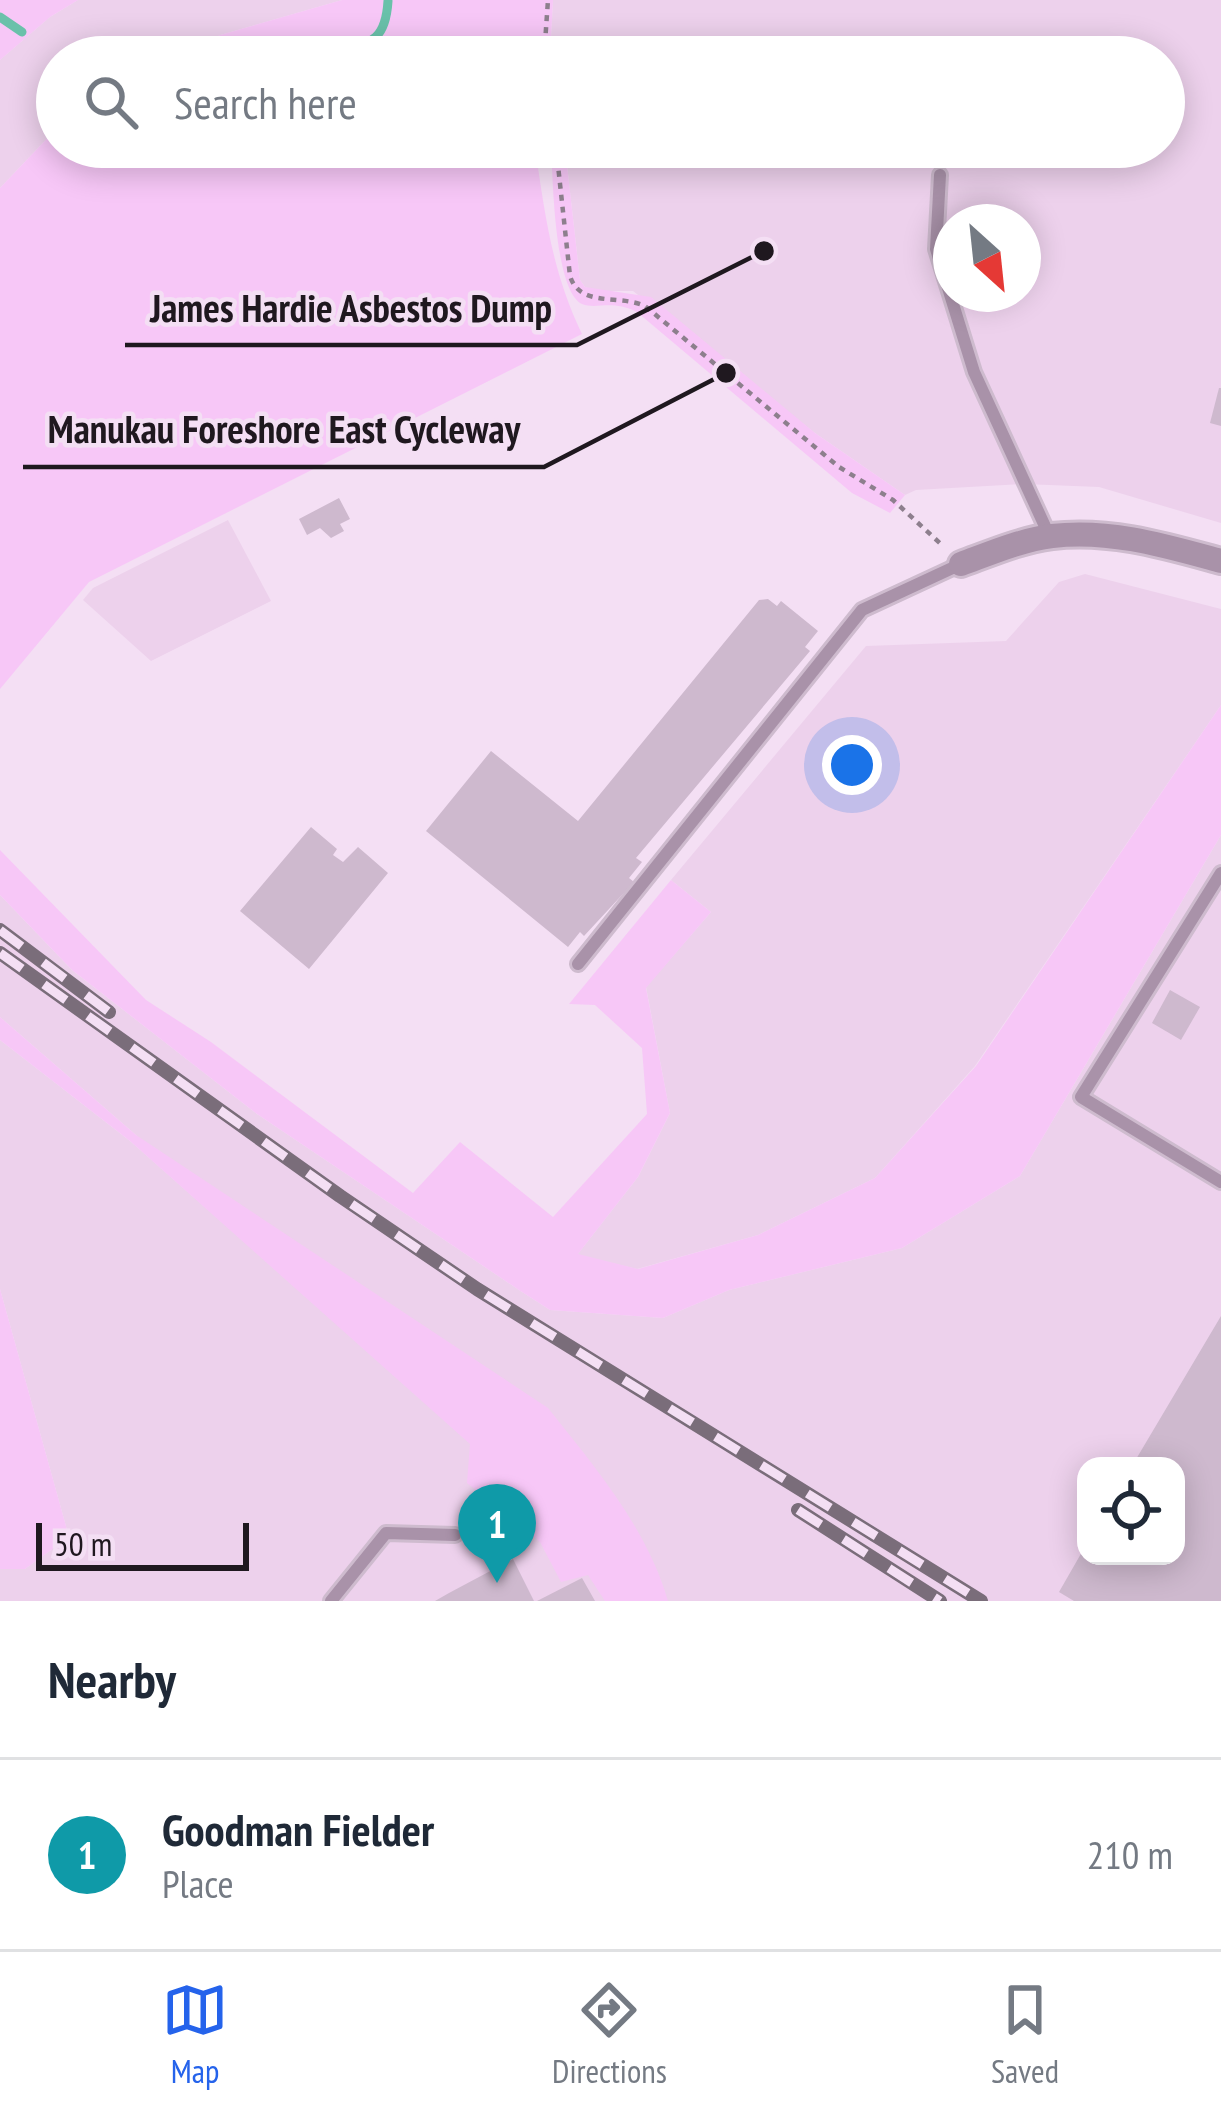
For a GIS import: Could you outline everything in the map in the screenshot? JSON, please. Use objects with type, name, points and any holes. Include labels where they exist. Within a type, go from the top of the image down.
[{"type":"street","points":[[961,564],[1050,536],[1120,536],[1221,561]]},
{"type":"lane","points":[[940,175],[936,249],[974,372],[1050,536]]},
{"type":"lane","points":[[578,964],[862,610],[961,564]]},
{"type":"lane","points":[[1221,873],[1081,1097],[1221,1182]]},
{"type":"lane","points":[[331,1601],[386,1533],[455,1535]]},
{"type":"path","points":[[545,36],[548,0]]},
{"type":"path","points":[[558,168],[570,276],[576,290],[589,298],[631,300],[655,313],[839,467],[893,500],[961,564]]},
{"type":"shaded area","points":[[0,0],[78,0],[0,60]]},
{"type":"shaded area","points":[[78,0],[342,0],[218,36],[36,36],[36,150],[0,188],[0,60]]},
{"type":"shaded area","points":[[342,0],[553,0],[551,36],[220,35]]},
{"type":"shaded area","points":[[553,0],[1221,0],[1221,523],[1099,487],[1024,484],[916,490],[905,495],[815,433],[633,291],[585,287],[580,280],[567,168],[1185,168],[1185,36],[551,36]]},
{"type":"shaded area","points":[[36,150],[36,168],[538,168],[557,266],[582,334],[89,582],[0,689],[0,188]]},
{"type":"shaded area","points":[[552,168],[567,168],[580,280],[585,287],[651,297],[815,433],[905,495],[890,513],[852,493],[637,312],[582,304],[566,278]]},
{"type":"shaded area","points":[[228,520],[271,601],[151,661],[83,600],[93,588]]},
{"type":"shaded area","points":[[1085,574],[1221,609],[1221,705],[975,1066],[875,1178],[758,1235],[637,1269],[577,1255],[638,1177],[670,1113],[646,987],[711,912],[671,880],[866,646],[1006,641],[1059,582]]},
{"type":"shaded area","points":[[1221,705],[1221,835],[1020,1176],[902,1248],[729,1290],[663,1318],[550,1310],[257,1114],[72,970],[0,895],[0,850],[146,1000],[211,1042],[413,1193],[460,1142],[553,1217],[647,1114],[642,1048],[595,1005],[569,1004],[671,880],[711,912],[646,988],[670,1113],[638,1177],[578,1254],[638,1269],[758,1235],[875,1178],[976,1066]]},
{"type":"shaded area","points":[[1221,835],[1221,1601],[0,1601],[0,1569],[25,1569],[69,1537],[0,1289],[0,1040],[130,1141],[403,1382],[136,1135],[0,1017],[0,895],[72,970],[257,1114],[550,1310],[663,1318],[729,1290],[902,1248],[1020,1176]]},
{"type":"shaded area","points":[[0,1017],[136,1135],[548,1408],[633,1523],[668,1601],[605,1601],[588,1575],[561,1582],[540,1542],[467,1483],[470,1444],[130,1141],[0,1040]]},
{"type":"shaded area","points":[[0,1289],[69,1537],[25,1569],[0,1569]]},
{"type":"building","points":[[1221,388],[1221,426],[1210,423]]},
{"type":"building","points":[[339,498],[350,519],[340,524],[344,531],[331,538],[320,528],[307,535],[299,519]]},
{"type":"building","points":[[768,599],[777,606],[781,601],[818,631],[805,647],[810,651],[636,858],[642,862],[629,878],[634,882],[568,947],[426,831],[491,751],[578,821],[759,600]]},
{"type":"building","points":[[311,827],[337,849],[333,855],[343,862],[358,847],[388,873],[309,969],[240,911]]},
{"type":"building","points":[[1170,990],[1200,1007],[1181,1040],[1152,1023]]},
{"type":"building","points":[[1221,1316],[1221,1601],[1074,1601],[1059,1592],[1077,1561],[1077,1565],[1185,1565],[1185,1457],[1137,1457]]},
{"type":"building","points":[[513,1559],[534,1601],[435,1601],[449,1593]]},
{"type":"building","points":[[582,1578],[595,1601],[537,1601]]},
{"type":"waterway","points":[[376,36],[388,1]]},
{"type":"waterway","points":[[0,17],[22,32]]},
{"type":"railway","points":[[0,930],[109,1012]]},
{"type":"railway","points":[[0,953],[477,1289],[981,1601]]},
{"type":"railway","points":[[798,1510],[940,1601]]},
{"type":"place","name":"James Hardie Asbestos Dump","points":[[764,251]]},
{"type":"place","name":"Manukau Foreshore East Cycleway","points":[[726,373]]},
{"type":"place","name":"Goodman Fielder","points":[[497,1583]]}]
